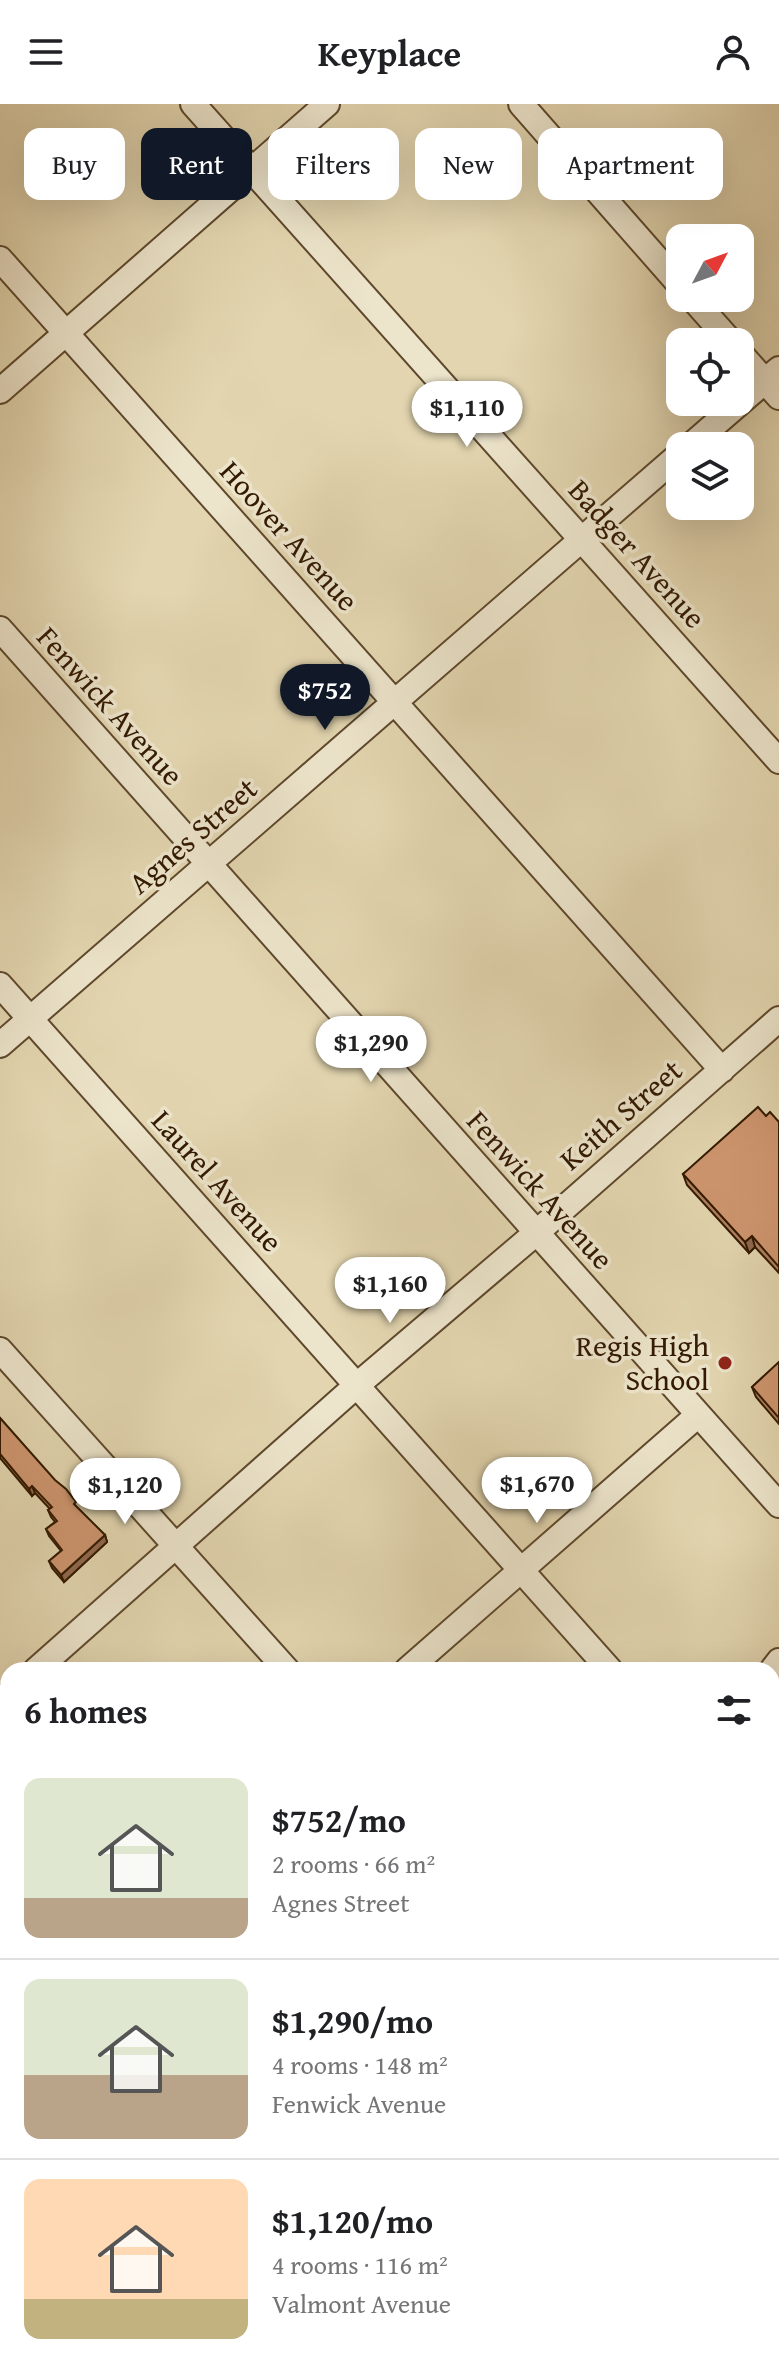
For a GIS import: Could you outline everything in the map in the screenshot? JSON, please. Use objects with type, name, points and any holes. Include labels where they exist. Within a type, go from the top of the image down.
[{"type":"street","name":"Badger Avenue","points":[[193,104],[214,128]]},
{"type":"street","points":[[252,170],[327,104]]},
{"type":"street","points":[[521,104],[666,269]]},
{"type":"street","name":"Badger Avenue","points":[[252,172],[779,761]]},
{"type":"street","points":[[0,391],[218,200]]},
{"type":"street","name":"Hoover Avenue","points":[[0,259],[722,1070]]},
{"type":"street","points":[[704,312],[719,328]]},
{"type":"street","points":[[709,432],[774,383],[754,365]]},
{"type":"street","name":"Agnes Street","points":[[0,1045],[666,466]]},
{"type":"street","name":"Fenwick Avenue","points":[[0,629],[779,1505]]},
{"type":"street","name":"Laurel Avenue","points":[[0,985],[603,1662]]},
{"type":"street","name":"Keith Street","points":[[45,1662],[356,1386],[779,1019]]},
{"type":"street","points":[[0,1350],[280,1662]]},
{"type":"street","points":[[416,1662],[698,1415]]},
{"type":"building","points":[[758,1107],[766,1116],[770,1112],[779,1122],[779,1267],[752,1236],[745,1242],[683,1174]]},
{"type":"building","points":[[779,1362],[779,1418],[752,1387]]},
{"type":"building","points":[[0,1418],[105,1535],[61,1575],[49,1561],[62,1550],[46,1529],[57,1521],[48,1510],[52,1507],[32,1486],[29,1489],[0,1454]]},
{"type":"place","name":"Regis High School","points":[[725,1363]]}]
